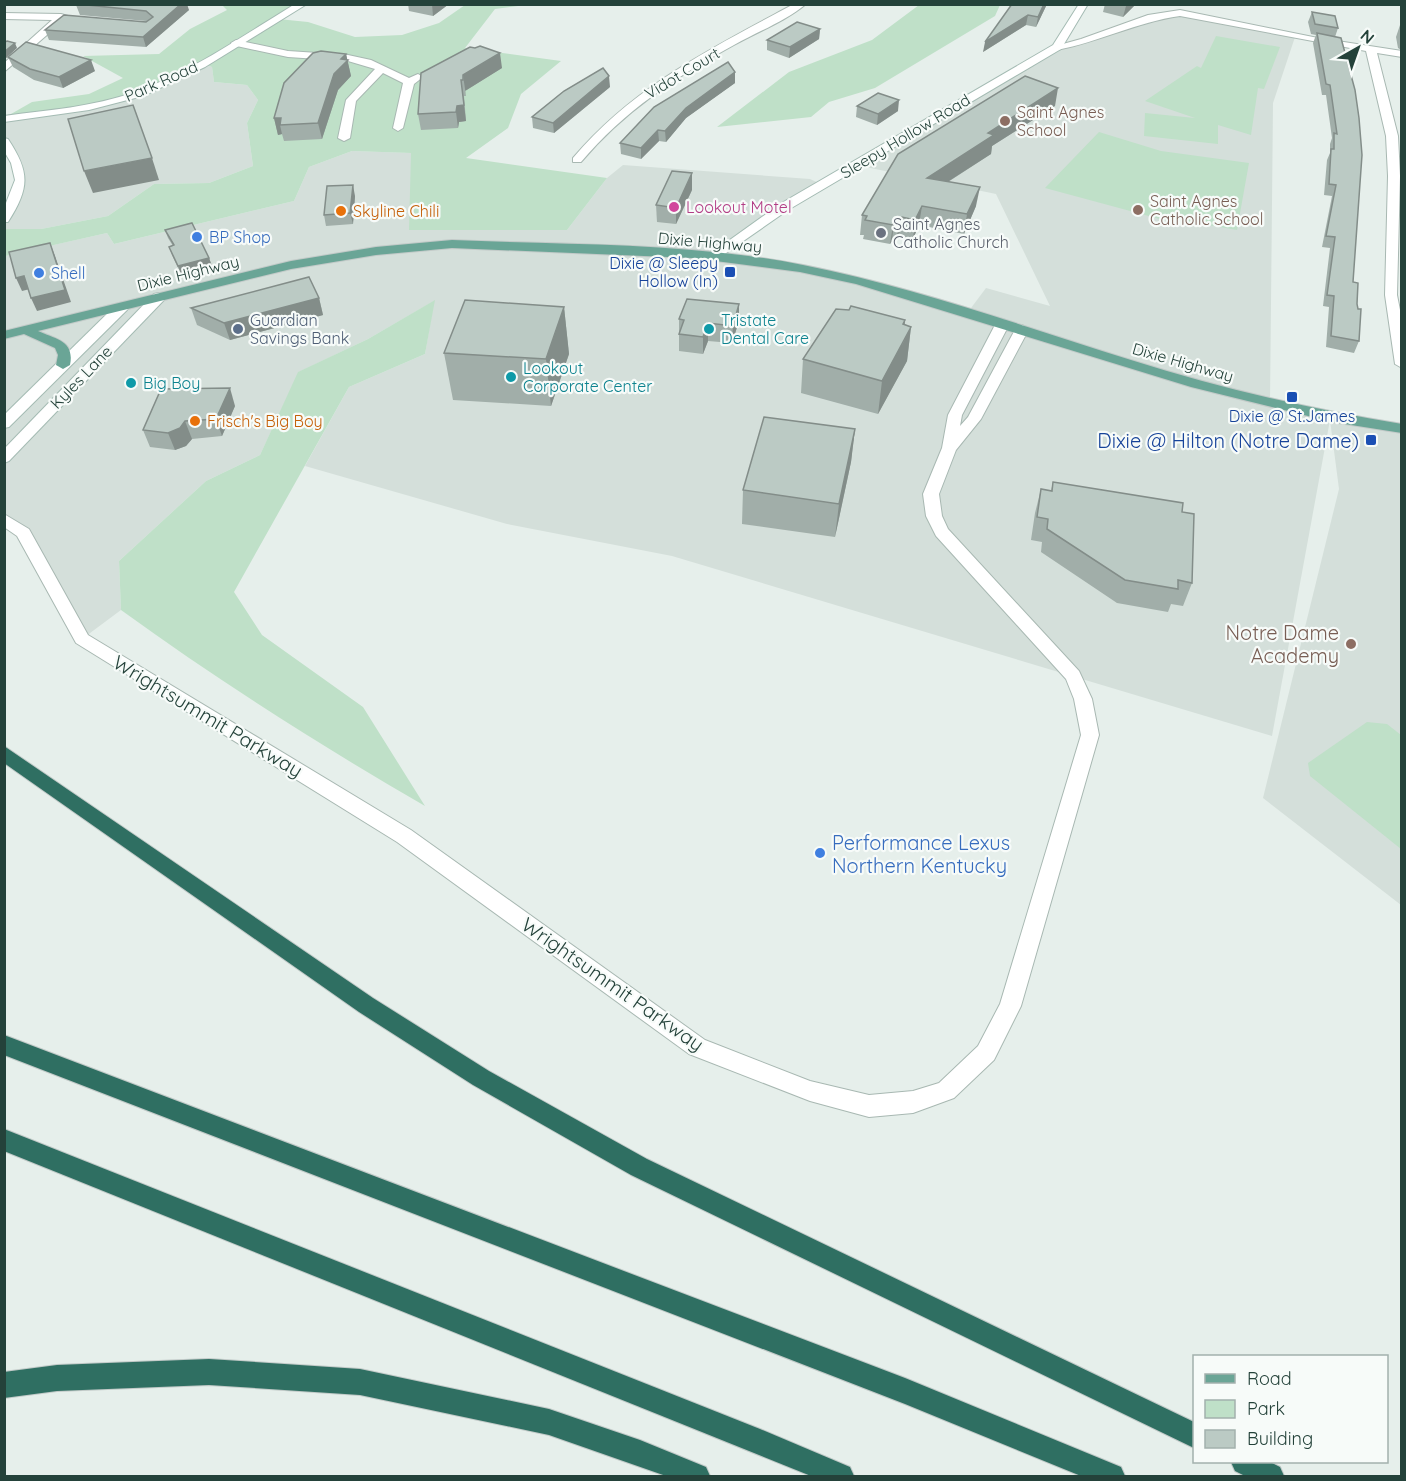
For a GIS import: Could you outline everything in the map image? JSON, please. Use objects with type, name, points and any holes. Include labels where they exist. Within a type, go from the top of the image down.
[{"type":"highway","points":[[4,753],[366,1005],[491,1084],[639,1167],[1193,1435]]},
{"type":"highway","points":[[4,1045],[894,1386],[1112,1476]]},
{"type":"highway","points":[[4,1140],[841,1476]]},
{"type":"highway","points":[[4,1385],[57,1378],[209,1372],[360,1382],[549,1422],[640,1453],[697,1476]]},
{"type":"highway","points":[[1248,1463],[1271,1476]]},
{"type":"main road","name":"Dixie Highway","points":[[4,335],[300,263],[376,251],[432,246],[502,245],[712,257],[829,273],[911,295],[1251,399],[1330,417],[1401,429]]},
{"type":"main road","points":[[26,330],[61,346],[65,355],[63,365]]},
{"type":"street","points":[[58,4],[61,17]]},
{"type":"street","name":"Park Road","points":[[4,119],[76,110],[141,93],[189,70],[303,4]]},
{"type":"street","name":"Vidot Court","points":[[577,160],[624,110],[649,91],[802,4]]},
{"type":"street","name":"Sleepy Hollow Road","points":[[712,257],[784,207],[1057,47],[1084,4]]},
{"type":"street","points":[[1057,47],[1083,42],[1151,17],[1180,13],[1401,54]]},
{"type":"street","points":[[4,16],[61,17],[99,23]]},
{"type":"street","points":[[4,69],[61,17]]},
{"type":"street","points":[[236,44],[288,54],[348,58],[382,68],[409,82]]},
{"type":"street","points":[[1371,50],[1392,136],[1394,176],[1391,295],[1401,364]]},
{"type":"street","points":[[344,138],[351,100],[382,68]]},
{"type":"street","points":[[398,128],[409,82],[427,72]]},
{"type":"street","points":[[4,141],[19,163],[21,182],[4,219]]},
{"type":"street","name":"Kyles Lane","points":[[4,458],[159,297]]},
{"type":"street","name":"Kyles Lane","points":[[4,424],[122,307]]},
{"type":"street","name":"Wrightsummit Parkway","points":[[4,519],[23,533],[82,639],[404,836],[697,1047],[820,1094],[869,1106],[913,1102],[946,1091],[986,1053],[1010,1006],[1090,735],[1083,699],[1073,676],[942,532],[934,516],[931,494],[949,448],[955,415],[1003,323]]},
{"type":"street","name":"Wrightsummit Parkway","points":[[949,448],[974,419],[1022,329]]},
{"type":"shaded area","points":[[1170,14],[1295,37],[1273,103],[1270,403],[1401,429],[1401,905],[1263,798],[1339,489],[1330,420],[1272,736],[672,556],[507,524],[305,466],[349,387],[425,354],[434,301],[368,339],[299,372],[260,455],[206,481],[119,561],[121,610],[82,639],[23,533],[5,519],[4,256],[107,233],[114,244],[294,201],[309,167],[352,151],[412,153],[410,230],[567,230],[607,178],[623,165],[810,179],[823,185],[713,256],[800,268],[968,312],[986,288],[1050,306],[996,194],[856,165],[1057,47]]},
{"type":"shaded area","points":[[201,63],[212,67],[214,82],[247,85],[258,100],[247,123],[253,166],[209,183],[154,184],[108,216],[41,229],[5,229],[5,219],[20,189],[5,141],[4,119]]},
{"type":"green space","points":[[222,5],[305,5],[278,19],[308,22],[355,37],[402,35],[439,23],[465,5],[526,5],[495,9],[465,48],[561,61],[521,94],[508,128],[466,158],[607,178],[567,230],[409,230],[411,153],[352,151],[309,167],[294,201],[114,244],[107,233],[5,256],[5,229],[41,229],[108,216],[154,184],[209,183],[253,166],[247,123],[258,100],[247,85],[214,82],[212,67],[201,63],[117,101],[4,118],[32,102],[89,94],[123,78],[83,56],[159,54],[190,29],[227,10]]},
{"type":"green space","points":[[919,5],[1000,5],[995,16],[875,88],[829,102],[811,117],[717,127],[789,72],[872,40]]},
{"type":"green space","points":[[1216,36],[1280,47],[1264,89],[1258,88],[1251,135],[1218,125],[1218,144],[1144,136],[1145,113],[1195,118],[1145,101],[1197,66],[1201,68]]},
{"type":"green space","points":[[1099,132],[1161,151],[1249,163],[1237,230],[1185,221],[1182,225],[1045,188]]},
{"type":"green space","points":[[435,300],[425,354],[349,387],[234,592],[262,635],[363,707],[425,806],[271,712],[121,610],[119,561],[206,481],[260,455],[298,372],[368,339]]},
{"type":"green space","points":[[1367,722],[1387,724],[1401,735],[1401,849],[1310,776],[1308,763]]},
{"type":"building","points":[[77,4],[181,4],[143,37],[45,30],[64,15],[146,22],[153,17],[146,11]]},
{"type":"building","points":[[1012,4],[1044,4],[1038,17],[1028,15],[985,42]]},
{"type":"building","points":[[1312,12],[1335,16],[1338,28],[1315,24]]},
{"type":"building","points":[[797,22],[820,29],[790,47],[767,40]]},
{"type":"building","points":[[1317,33],[1341,38],[1355,90],[1359,118],[1362,155],[1353,282],[1358,283],[1357,304],[1358,309],[1361,309],[1359,341],[1331,336],[1334,296],[1327,295],[1335,237],[1326,236],[1336,185],[1329,184],[1331,149],[1334,149],[1334,133],[1337,134],[1330,85],[1326,84]]},
{"type":"building","points":[[7,41],[15,43],[4,52],[4,43]]},
{"type":"building","points":[[26,42],[91,60],[59,77],[30,69],[8,57]]},
{"type":"building","points":[[480,46],[500,53],[463,75],[463,80],[461,80],[464,105],[457,106],[456,112],[418,114],[421,73],[470,47]]},
{"type":"building","points":[[321,51],[346,54],[341,59],[348,60],[334,74],[318,123],[280,125],[281,118],[274,118],[284,83],[313,53]]},
{"type":"building","points":[[728,62],[735,72],[686,108],[665,131],[658,130],[641,148],[620,143],[654,107]]},
{"type":"building","points":[[603,68],[609,76],[553,123],[532,117],[564,91]]},
{"type":"building","points":[[1025,76],[1058,88],[988,133],[994,135],[927,178],[980,187],[967,214],[922,206],[915,220],[902,217],[899,223],[894,222],[893,225],[865,220],[867,216],[862,215],[898,154]]},
{"type":"building","points":[[878,93],[899,100],[878,114],[857,106]]},
{"type":"building","points":[[133,105],[152,158],[84,171],[68,119]]},
{"type":"building","points":[[672,171],[692,173],[676,208],[656,205]]},
{"type":"building","points":[[353,185],[350,213],[324,215],[327,186]]},
{"type":"building","points":[[192,223],[209,258],[178,266],[169,247],[174,245],[165,230]]},
{"type":"building","points":[[50,243],[65,290],[31,298],[24,276],[16,278],[9,252]]},
{"type":"building","points":[[309,277],[319,298],[224,323],[191,308]]},
{"type":"building","points":[[687,299],[739,304],[733,326],[708,323],[703,337],[679,334],[684,320],[679,319]]},
{"type":"building","points":[[465,300],[564,307],[546,359],[444,353]]},
{"type":"building","points":[[851,306],[905,320],[903,324],[911,327],[882,381],[803,359],[836,309],[849,310]]},
{"type":"building","points":[[230,388],[216,419],[185,421],[180,428],[168,433],[143,430],[161,389]]},
{"type":"building","points":[[764,417],[855,429],[839,504],[743,490]]},
{"type":"building","points":[[1053,482],[1183,503],[1182,512],[1194,514],[1192,583],[1178,580],[1178,589],[1125,580],[1047,529],[1048,519],[1037,517],[1041,489],[1052,491]]},
{"type":"place","name":"Saint Agnes School","points":[[1005,121]]},
{"type":"place","name":"Lookout Motel","points":[[674,207]]},
{"type":"place","name":"Saint Agnes Catholic School","points":[[1138,210]]},
{"type":"place","name":"Skyline Chili","points":[[341,211]]},
{"type":"place","name":"Saint Agnes Catholic Church","points":[[881,233]]},
{"type":"place","name":"BP Shop","points":[[197,237]]},
{"type":"place","name":"Dixie @ Sleepy Hollow (In)","points":[[730,272]]},
{"type":"place","name":"Shell","points":[[39,273]]},
{"type":"place","name":"Guardian Savings Bank","points":[[238,329]]},
{"type":"place","name":"Tristate Dental Care","points":[[709,329]]},
{"type":"place","name":"Lookout Corporate Center","points":[[511,377]]},
{"type":"place","name":"Big Boy","points":[[131,383]]},
{"type":"place","name":"Dixie @ St.James","points":[[1292,397]]},
{"type":"place","name":"Frisch's Big Boy","points":[[195,421]]},
{"type":"place","name":"Dixie @ Hilton (Notre Dame)","points":[[1371,440]]},
{"type":"place","name":"Notre Dame Academy","points":[[1351,644]]},
{"type":"place","name":"Performance Lexus Northern Kentucky","points":[[820,853]]}]
